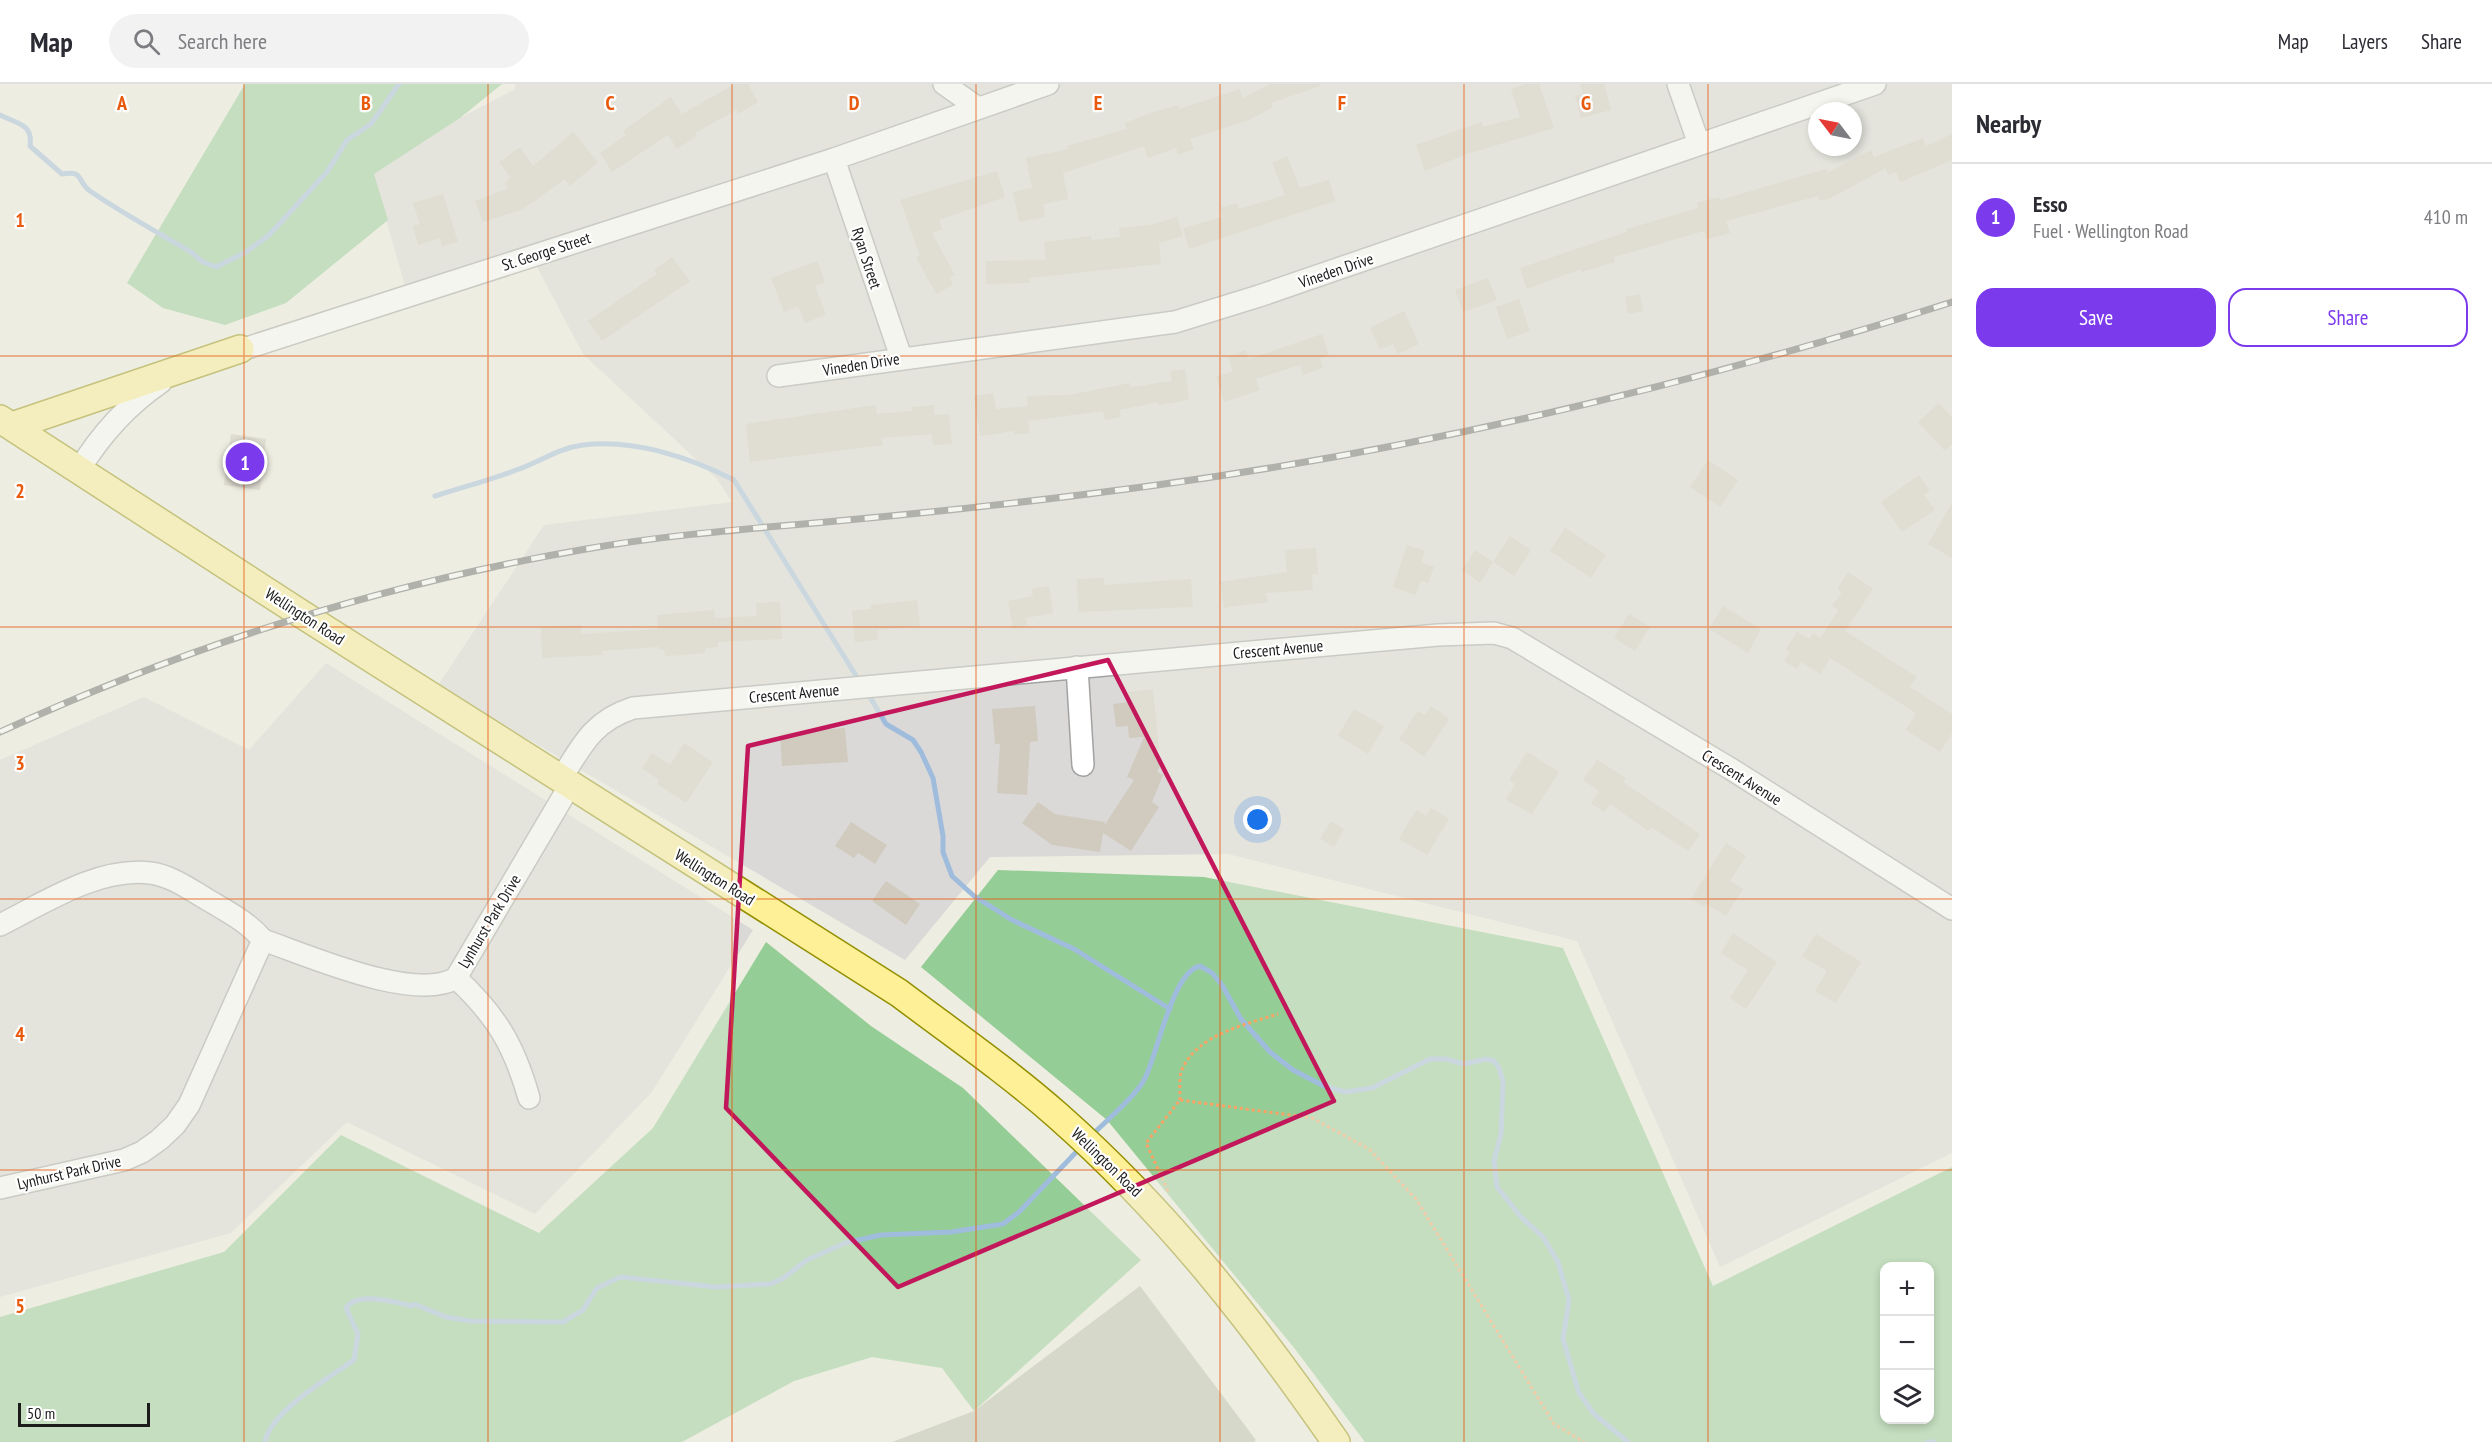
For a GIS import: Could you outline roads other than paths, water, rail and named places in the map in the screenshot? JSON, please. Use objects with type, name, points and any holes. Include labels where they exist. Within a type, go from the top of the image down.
[{"type":"main road","points":[[6,423],[240,349]]},
{"type":"main road","name":"Wellington Road","points":[[6,423],[565,782],[899,993],[979,1052],[1056,1114],[1135,1189],[1196,1254],[1272,1349],[1336,1442]]},
{"type":"street","points":[[944,84],[978,108]]},
{"type":"street","name":"St. George Street","points":[[79,470],[92,448],[115,420],[138,398],[172,376],[240,349],[834,159],[1048,84]]},
{"type":"street","points":[[1678,84],[1699,144]]},
{"type":"street","name":"Vineden Drive","points":[[778,376],[901,357],[1175,322],[1214,312],[1875,84]]},
{"type":"street","name":"Ryan Street","points":[[834,159],[901,357]]},
{"type":"street","name":"Crescent Avenue","points":[[565,782],[596,728],[612,715],[633,708],[1437,635],[1484,633],[1512,638],[1731,769],[1952,909]]},
{"type":"street","points":[[1077,667],[1083,765]]},
{"type":"street","name":"Lynhurst Park Drive","points":[[0,925],[76,888],[108,877],[130,872],[152,873],[173,881],[245,922],[263,940],[394,983],[426,986],[448,983],[456,978],[565,782]]},
{"type":"street","name":"Lynhurst Park Drive","points":[[0,1188],[123,1160],[142,1152],[175,1125],[202,1080],[263,940]]},
{"type":"street","points":[[456,978],[485,1005],[506,1036],[518,1060],[529,1098]]},
{"type":"waterway","points":[[0,115],[27,129],[30,146],[62,174],[77,175],[90,191],[102,199],[191,252],[203,262],[216,267],[246,252],[269,235],[327,172],[347,140],[371,124],[399,84]]},
{"type":"waterway","points":[[435,496],[498,477],[558,452],[583,445],[641,447],[699,464],[734,480],[860,682]]},
{"type":"waterway","points":[[867,692],[886,724],[913,740],[921,752],[933,778],[943,836],[943,852],[952,876],[974,896],[1012,920],[1074,949],[1170,1009]]},
{"type":"waterway","points":[[1092,1135],[1129,1099],[1145,1078],[1174,997],[1190,972],[1200,966],[1212,973],[1222,985],[1241,1019],[1270,1052],[1293,1070],[1324,1086],[1345,1092],[1372,1088],[1430,1059],[1446,1059],[1464,1064],[1486,1059],[1494,1061],[1499,1068],[1503,1082],[1501,1134],[1494,1161],[1497,1187],[1521,1217],[1543,1237],[1558,1262],[1569,1300],[1563,1339],[1579,1393],[1594,1414],[1628,1442]]},
{"type":"waterway","points":[[265,1442],[270,1430],[289,1407],[354,1360],[358,1334],[346,1308],[359,1300],[377,1299],[412,1306],[414,1304],[446,1317],[471,1321],[563,1322],[583,1310],[597,1288],[620,1277],[716,1287],[770,1284],[782,1279],[807,1260],[845,1243],[881,1235],[951,1232],[1003,1224],[1019,1212],[1082,1146]]},
{"type":"waterway","points":[[1927,1442],[1934,1442]]},
{"type":"railway","points":[[0,732],[142,672],[287,621],[435,580],[510,563],[676,536],[951,510],[1157,485],[1359,452],[1459,433],[1657,387],[1952,302]]},
{"type":"place","name":"Esso","points":[[245,462]]}]
